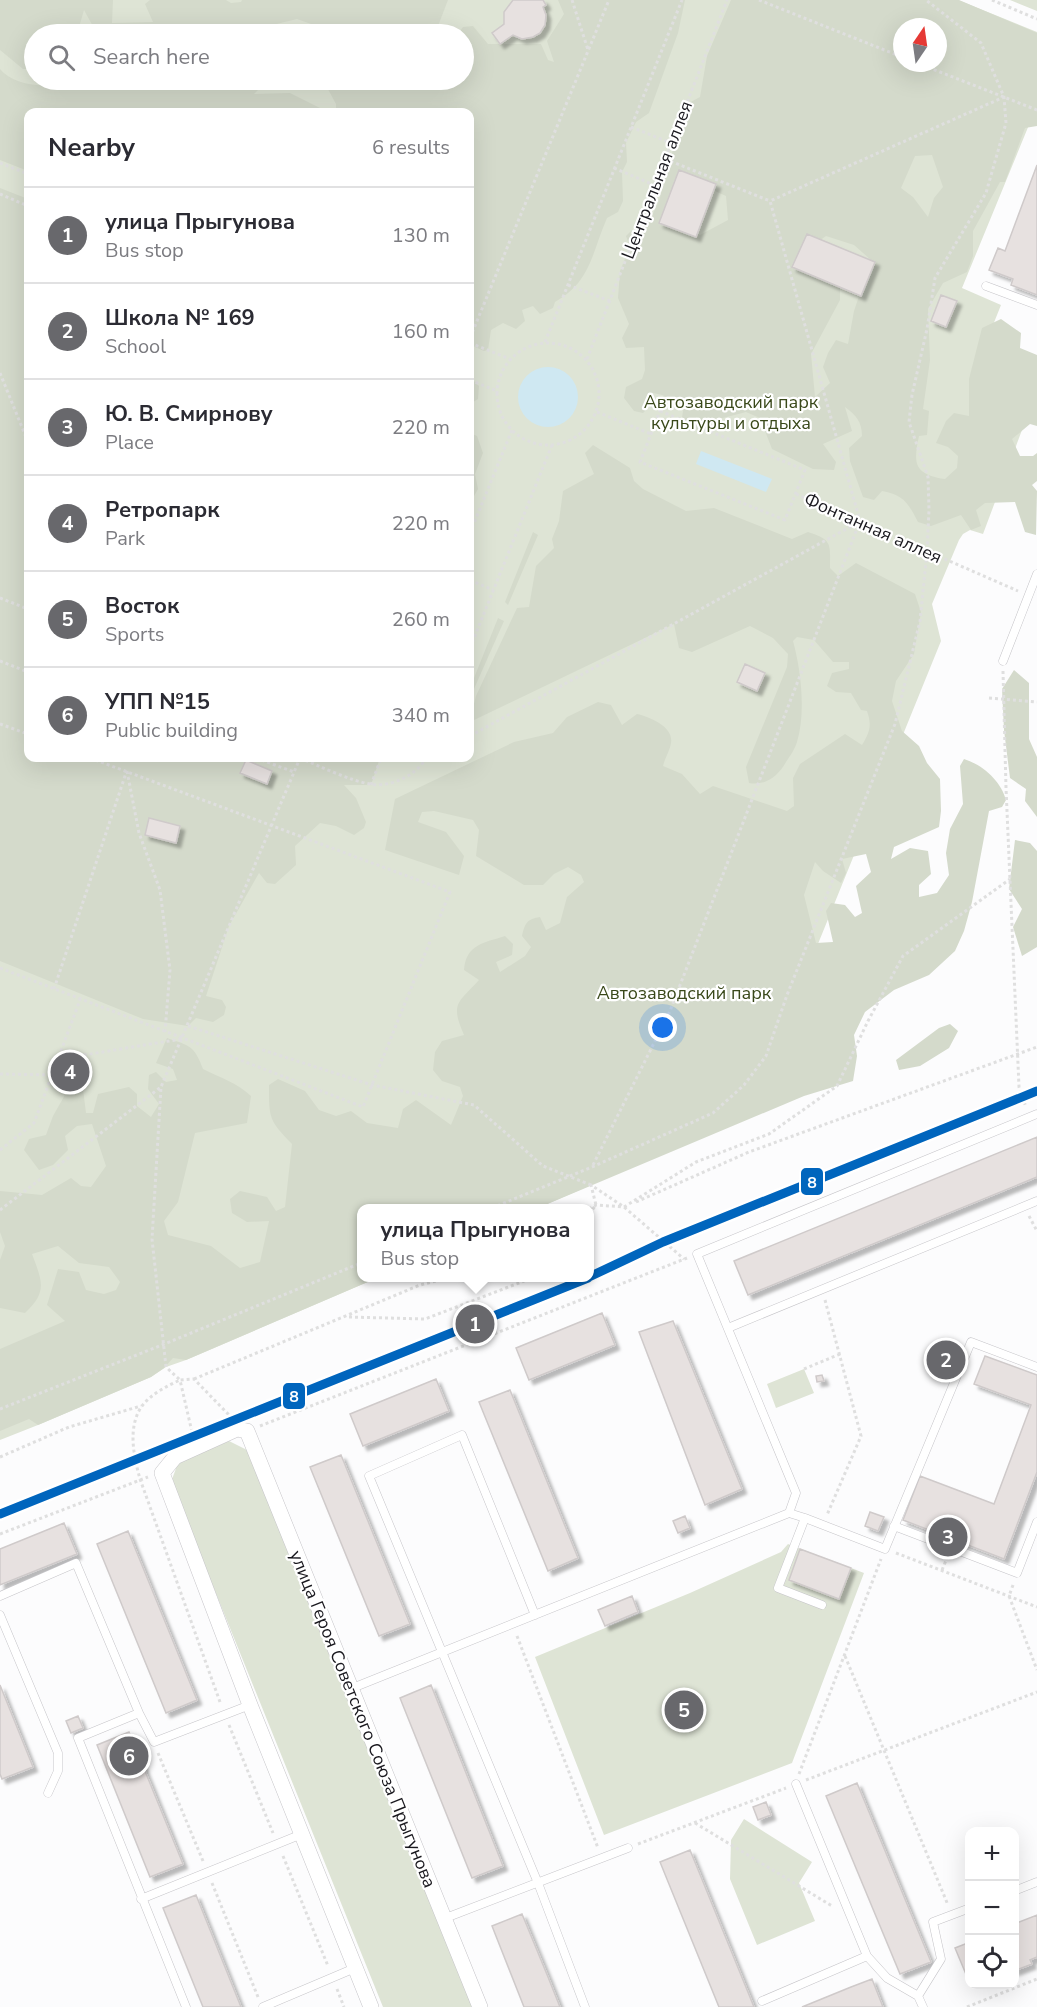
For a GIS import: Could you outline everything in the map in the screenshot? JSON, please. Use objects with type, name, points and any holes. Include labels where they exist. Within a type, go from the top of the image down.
[{"type":"street","points":[[242,1430],[175,1457],[162,1473],[250,1705],[371,2007]]},
{"type":"street","name":"улица Героя Советского Союза Прыгунова","points":[[242,1430],[480,2007]]},
{"type":"lane","points":[[986,286],[1037,305]]},
{"type":"lane","points":[[1003,661],[1037,574]]},
{"type":"lane","points":[[789,1513],[796,1493],[697,1254],[1034,1116]]},
{"type":"lane","points":[[728,1328],[1037,1201]]},
{"type":"lane","points":[[350,1689],[789,1513],[885,1549],[971,1342],[1037,1367]]},
{"type":"lane","points":[[535,1615],[462,1435],[369,1476],[538,1883],[585,2007]]},
{"type":"lane","points":[[805,1518],[778,1588],[822,1605]]},
{"type":"lane","points":[[894,1526],[1017,1573],[1037,1522]]},
{"type":"lane","points":[[0,1596],[76,1563],[139,1713],[154,1742],[250,1705]]},
{"type":"lane","points":[[0,1615],[58,1753],[58,1771],[48,1793]]},
{"type":"lane","points":[[139,1713],[78,1738],[186,2007]]},
{"type":"lane","points":[[796,1784],[867,1956],[887,1978],[918,1996],[923,2007]]},
{"type":"lane","points":[[141,1899],[302,1834]]},
{"type":"lane","points":[[443,1918],[628,1848]]},
{"type":"lane","points":[[1019,1888],[1037,1882]]},
{"type":"lane","points":[[918,1996],[941,1959],[933,1922],[965,1910]]},
{"type":"lane","points":[[762,2001],[867,1956]]},
{"type":"lane","points":[[264,2007],[355,1968]]},
{"type":"path","points":[[572,0],[588,50]]},
{"type":"path","points":[[474,331],[609,0]]},
{"type":"path","points":[[545,342],[682,0]]},
{"type":"path","name":"Центральная аллея","points":[[587,360],[727,0]]},
{"type":"path","points":[[759,0],[893,53]]},
{"type":"path","points":[[504,1204],[713,1113],[744,1085],[766,1056],[787,995],[895,724],[920,621],[927,552],[928,477],[909,422],[912,395],[927,329],[935,278],[986,193],[1006,123],[1004,97],[981,44],[926,0]]},
{"type":"path","points":[[992,0],[1037,19]]},
{"type":"path","points":[[940,72],[1037,110]]},
{"type":"path","points":[[664,159],[770,201],[1004,97]]},
{"type":"path","points":[[630,127],[671,143]]},
{"type":"path","points":[[0,164],[24,173]]},
{"type":"path","points":[[614,168],[654,185]]},
{"type":"path","points":[[0,194],[24,204]]},
{"type":"path","points":[[592,1167],[670,1011],[860,521],[770,201]]},
{"type":"path","points":[[568,285],[609,301]]},
{"type":"path","points":[[545,342],[570,347],[587,360],[598,380],[600,391],[597,412],[586,429],[576,437],[552,445],[530,442],[512,430],[500,413],[497,391],[501,373],[510,359],[530,345],[545,342]]},
{"type":"path","points":[[474,343],[510,359]]},
{"type":"path","points":[[0,372],[24,432]]},
{"type":"path","points":[[474,382],[497,391]]},
{"type":"path","name":"Фонтанная аллея","points":[[660,411],[805,470],[796,494],[785,520],[640,462],[660,411]]},
{"type":"path","points":[[597,412],[651,434]]},
{"type":"path","points":[[474,523],[512,430]]},
{"type":"path","points":[[474,635],[552,445]]},
{"type":"path","name":"Фонтанная аллея","points":[[796,494],[1028,595]]},
{"type":"path","points":[[474,734],[860,521]]},
{"type":"path","points":[[474,582],[493,590]]},
{"type":"path","points":[[0,598],[24,607]]},
{"type":"path","points":[[0,661],[24,670]]},
{"type":"path","points":[[1003,661],[1019,1087],[1034,1116]]},
{"type":"path","points":[[989,698],[1037,702]]},
{"type":"path","points":[[0,724],[24,733]]},
{"type":"path","points":[[0,968],[363,1107],[450,892],[102,762]]},
{"type":"path","points":[[267,762],[294,772]]},
{"type":"path","points":[[166,1366],[152,1239],[161,1087],[298,762]]},
{"type":"path","points":[[311,762],[371,785],[389,783],[412,774],[422,762]]},
{"type":"path","points":[[371,785],[380,762]]},
{"type":"path","points":[[53,989],[127,771]]},
{"type":"path","points":[[127,771],[139,833],[160,891],[170,970],[165,1032]]},
{"type":"path","points":[[624,1207],[696,1162],[769,1134],[837,1086],[903,956],[1010,879]]},
{"type":"path","points":[[0,1150],[34,1123],[80,1000]]},
{"type":"path","points":[[188,1026],[372,1085],[474,1105],[543,1166],[591,1185],[624,1207],[684,1259]]},
{"type":"path","points":[[59,1059],[182,1039]]},
{"type":"path","points":[[594,1208],[597,1205],[624,1207],[749,1152],[1037,1047]]},
{"type":"path","points":[[0,1074],[53,1075]]},
{"type":"path","points":[[0,1210],[161,1087]]},
{"type":"path","points":[[591,1185],[597,1205]]},
{"type":"path","points":[[194,1379],[242,1430],[697,1254]]},
{"type":"path","points":[[0,1408],[162,1345],[357,1265]]},
{"type":"path","points":[[198,1446],[180,1380],[194,1379],[432,1282]]},
{"type":"path","points":[[347,1317],[425,1319],[521,1282]]},
{"type":"path","points":[[822,1289],[861,1436],[823,1525]]},
{"type":"path","points":[[804,1369],[840,1354]]},
{"type":"path","points":[[0,1457],[69,1427],[141,1406]]},
{"type":"path","points":[[0,1534],[140,1479],[162,1473]]},
{"type":"path","points":[[796,1784],[885,1549],[1037,1607]]},
{"type":"path","points":[[942,1570],[946,1560]]},
{"type":"path","points":[[1013,1586],[1009,1596],[1037,1670]]},
{"type":"path","points":[[512,1624],[602,1858]]},
{"type":"path","points":[[844,1656],[952,1915]]},
{"type":"path","points":[[628,1848],[1037,1692]]},
{"type":"path","points":[[695,1823],[851,1918]]},
{"type":"path","points":[[967,2007],[1037,1979]]},
{"type":"green space","name":"Автозаводский парк культуры и отдыха","points":[[0,0],[958,0],[1037,32],[1037,90],[1031,120],[962,288],[1001,305],[985,345],[1037,390],[983,534],[970,530],[963,534],[932,604],[941,641],[781,1035],[591,1185],[547,1204],[357,1204],[357,1282],[368,1282],[166,1367],[151,1377],[0,1440]]},
{"type":"green space","points":[[0,0],[113,0],[112,23],[153,22],[145,4],[150,0],[226,0],[231,3],[242,0],[448,0],[439,24],[311,24],[297,19],[277,24],[92,24],[84,10],[80,24],[24,24],[24,69],[0,50]]},
{"type":"green space","points":[[558,0],[685,0],[678,33],[649,113],[636,122],[626,143],[627,162],[622,172],[623,201],[618,212],[607,218],[583,276],[567,294],[555,302],[553,308],[540,314],[533,306],[522,310],[525,321],[516,329],[503,323],[491,330],[488,350],[484,351],[474,346],[474,108],[336,108],[328,90],[474,90],[474,27],[488,44],[541,44],[548,60],[554,62],[547,41],[564,14]]},
{"type":"green space","points":[[731,0],[959,0],[1037,33],[1037,126],[1025,128],[1005,182],[1000,182],[973,231],[973,256],[967,272],[943,283],[928,309],[930,360],[923,409],[929,411],[927,435],[919,436],[916,454],[916,461],[922,471],[935,477],[945,479],[957,468],[958,456],[948,447],[936,443],[946,421],[954,413],[969,416],[969,379],[982,328],[1001,319],[1021,333],[1020,348],[1037,355],[1037,426],[1030,424],[1012,439],[1020,456],[1033,456],[1037,453],[1037,481],[1032,485],[1037,491],[1036,535],[1025,532],[1015,502],[985,503],[976,510],[981,526],[971,530],[961,515],[931,526],[918,522],[904,501],[896,495],[882,491],[874,500],[863,497],[850,461],[849,448],[862,436],[861,427],[855,416],[845,407],[852,431],[823,444],[836,462],[834,470],[813,469],[772,449],[760,418],[746,412],[715,420],[702,432],[681,424],[684,405],[662,395],[649,392],[646,410],[643,413],[634,411],[624,398],[626,387],[642,379],[645,370],[644,347],[626,348],[622,338],[629,324],[618,298],[620,271],[630,247],[626,236],[631,231],[647,226],[659,201],[685,105],[700,97],[707,56]],"holes":[[[932,155],[943,187],[934,198],[928,217],[913,197],[901,188],[915,156]],[[690,180],[726,196],[728,220],[700,235],[682,230]],[[826,236],[854,245],[871,260],[854,311],[848,344],[836,340],[823,367],[830,383],[815,397],[811,354],[840,300],[840,286],[816,243]]]},
{"type":"green space","points":[[1010,0],[1037,0],[1037,11]]},
{"type":"green space","points":[[0,69],[14,80],[24,83],[24,90],[258,90],[254,94],[290,93],[320,108],[24,108],[24,169],[0,160]]},
{"type":"green space","points":[[0,188],[24,197],[24,762],[379,762],[371,785],[344,785],[356,798],[366,822],[364,828],[354,835],[336,826],[320,823],[295,846],[296,865],[275,884],[267,883],[259,873],[229,926],[206,996],[222,1000],[226,1007],[224,1015],[213,1022],[196,1018],[188,1026],[143,1019],[0,961]]},
{"type":"green space","points":[[474,381],[479,386],[478,399],[474,402]]},
{"type":"green space","points":[[474,435],[477,436],[483,453],[475,474],[478,489],[474,496]]},
{"type":"green space","name":"Автозаводский парк","points":[[593,445],[630,468],[634,481],[643,489],[686,511],[714,508],[792,539],[808,532],[826,541],[830,548],[830,568],[838,576],[856,563],[915,594],[921,612],[914,654],[896,681],[892,701],[902,731],[919,746],[927,763],[940,779],[941,811],[939,827],[894,847],[891,859],[910,848],[928,851],[931,874],[919,885],[919,897],[937,893],[949,875],[946,853],[950,829],[963,804],[960,766],[964,759],[978,765],[996,780],[1006,800],[1002,807],[989,811],[972,902],[964,931],[955,951],[929,975],[894,990],[865,1012],[854,1035],[857,1056],[853,1081],[804,1096],[548,1204],[357,1204],[357,1282],[368,1282],[186,1360],[173,1358],[151,1377],[38,1425],[29,1419],[0,1431],[0,1349],[65,1321],[47,1305],[58,1269],[79,1272],[86,1290],[104,1294],[116,1290],[120,1282],[109,1267],[79,1263],[58,1246],[32,1254],[41,1286],[32,1306],[25,1313],[0,1308],[0,1260],[5,1246],[0,1232],[0,1191],[42,1195],[71,1178],[81,1186],[91,1187],[106,1166],[92,1124],[77,1126],[65,1136],[68,1150],[53,1165],[39,1170],[24,1150],[29,1139],[46,1135],[53,1116],[66,1093],[83,1089],[86,1113],[93,1113],[98,1094],[129,1087],[137,1094],[137,1106],[151,1117],[159,1104],[148,1089],[149,1075],[156,1072],[166,1082],[177,1080],[173,1069],[156,1063],[167,1038],[194,1051],[203,1069],[234,1084],[251,1096],[247,1123],[195,1133],[178,1202],[164,1221],[168,1235],[211,1246],[240,1268],[260,1262],[269,1221],[247,1222],[232,1213],[230,1199],[240,1191],[267,1197],[276,1211],[285,1207],[292,1144],[272,1118],[269,1105],[269,1085],[278,1079],[305,1091],[319,1110],[336,1116],[351,1111],[367,1123],[398,1128],[403,1109],[416,1100],[451,1125],[463,1096],[460,1087],[442,1081],[433,1070],[435,1052],[442,1041],[464,1035],[457,1016],[458,1004],[479,980],[464,970],[468,955],[477,946],[505,936],[513,944],[512,955],[496,962],[500,972],[525,956],[531,947],[522,936],[527,922],[540,917],[546,930],[560,923],[567,897],[584,882],[581,875],[568,867],[554,874],[543,885],[524,885],[476,856],[479,830],[473,820],[434,811],[422,812],[418,822],[446,832],[464,856],[459,875],[385,850],[395,799],[514,742],[553,733],[567,717],[598,702],[611,705],[622,725],[637,714],[654,720],[665,728],[671,737],[671,743],[663,766],[682,774],[700,794],[713,786],[787,811],[794,806],[793,778],[800,764],[845,734],[862,745],[869,728],[867,711],[861,710],[851,693],[836,692],[827,686],[832,673],[849,669],[849,662],[833,662],[814,640],[797,637],[793,641],[802,705],[797,742],[791,755],[775,776],[761,783],[749,783],[746,767],[787,667],[788,654],[773,638],[750,626],[692,652],[679,648],[674,624],[474,720],[476,696],[517,608],[529,607],[536,566],[554,548],[552,539],[559,521],[563,491],[594,474],[585,453]],"holes":[[[866,854],[871,872],[856,886],[862,913],[855,917],[845,905],[831,903],[826,911],[833,942],[816,943],[804,895],[815,862],[823,871],[841,883],[846,873],[842,859]]]},
{"type":"green space","points":[[533,532],[538,535],[508,605],[505,602]]},
{"type":"green space","points":[[498,618],[504,621],[474,689],[474,678]]},
{"type":"green space","points":[[1014,670],[1029,683],[1029,739],[1037,757],[1037,817],[1025,801],[1026,789],[1010,778],[1002,689]]},
{"type":"green space","points":[[1015,840],[1030,843],[1037,851],[1037,947],[1022,956],[1013,927],[1022,909],[1009,889]]},
{"type":"green space","points":[[950,1024],[958,1031],[949,1048],[920,1066],[899,1070],[896,1060],[939,1028]]},
{"type":"green space","points":[[804,1369],[814,1393],[776,1408],[767,1384]]},
{"type":"green space","points":[[229,1441],[249,1451],[473,2007],[383,2007],[171,1482],[178,1463]]},
{"type":"green space","points":[[788,1544],[864,1573],[792,1763],[604,1835],[535,1657],[690,1593],[781,1552]]},
{"type":"green space","points":[[744,1819],[812,1862],[799,1883],[815,1921],[757,1945],[730,1879],[731,1840]]},
{"type":"water","points":[[548,367],[569,376],[578,397],[569,418],[548,427],[527,418],[518,397],[527,376]]},
{"type":"water","points":[[701,451],[772,479],[766,492],[696,464]]},
{"type":"building","points":[[513,0],[543,0],[546,5],[543,7],[546,15],[545,25],[540,33],[533,37],[522,39],[513,35],[500,44],[492,33],[504,24],[504,12]]},
{"type":"building","points":[[1037,165],[1037,295],[1011,285],[1013,279],[989,270],[998,248],[1005,251]]},
{"type":"building","points":[[679,170],[716,184],[696,237],[659,223]]},
{"type":"building","points":[[807,234],[875,262],[861,296],[792,267]]},
{"type":"building","points":[[941,295],[957,301],[946,327],[931,321]]},
{"type":"building","points":[[745,664],[765,673],[757,691],[737,682]]},
{"type":"building","points":[[245,762],[272,771],[267,784],[240,773]]},
{"type":"building","points":[[149,818],[180,826],[176,843],[145,835]]},
{"type":"building","points":[[1037,1137],[1037,1177],[748,1295],[734,1261]]},
{"type":"building","points":[[602,1313],[615,1345],[529,1380],[516,1348]]},
{"type":"building","points":[[673,1321],[742,1489],[705,1505],[639,1332]]},
{"type":"building","points":[[985,1356],[1037,1375],[1037,1472],[1004,1559],[903,1520],[920,1476],[994,1504],[1031,1405],[974,1384]]},
{"type":"building","points":[[822,1375],[824,1381],[817,1382],[816,1376]]},
{"type":"building","points":[[436,1379],[449,1411],[363,1446],[350,1414]]},
{"type":"building","points":[[510,1390],[578,1558],[548,1571],[479,1402]]},
{"type":"building","points":[[341,1455],[410,1624],[379,1636],[310,1467]]},
{"type":"building","points":[[870,1512],[884,1517],[878,1531],[865,1526]]},
{"type":"building","points":[[685,1516],[690,1528],[678,1533],[673,1521]]},
{"type":"building","points":[[64,1523],[77,1554],[0,1585],[0,1549]]},
{"type":"building","points":[[128,1531],[197,1700],[166,1713],[97,1544]]},
{"type":"building","points":[[800,1549],[851,1568],[839,1599],[789,1580]]},
{"type":"building","points":[[632,1596],[638,1612],[605,1626],[598,1610]]},
{"type":"building","points":[[0,1685],[33,1767],[2,1779],[0,1774]]},
{"type":"building","points":[[431,1685],[503,1866],[472,1878],[400,1698]]},
{"type":"building","points":[[78,1716],[83,1728],[71,1733],[66,1721]]},
{"type":"building","points":[[129,1732],[183,1864],[150,1877],[97,1745]]},
{"type":"building","points":[[857,1783],[931,1962],[900,1974],[826,1796]]},
{"type":"building","points":[[766,1802],[771,1815],[758,1820],[753,1807]]},
{"type":"building","points":[[690,1850],[754,2007],[719,2007],[660,1862]]},
{"type":"building","points":[[196,1895],[241,2007],[203,2007],[163,1908]]},
{"type":"building","points":[[522,1914],[560,2007],[524,2007],[492,1926]]},
{"type":"building","points":[[1037,1915],[1037,1957],[1030,1960],[1032,1964],[1019,1969],[1019,1935],[1019,1922]]},
{"type":"building","points":[[965,1944],[965,1972],[955,1948]]},
{"type":"building","points":[[872,1979],[883,2007],[802,2007],[851,1987]]},
{"type":"transit line","name":"8","points":[[594,1275],[663,1242],[1037,1091]]},
{"type":"transit line","name":"8","points":[[0,1514],[578,1282]]},
{"type":"place","name":"Ретропарк","points":[[70,1072]]},
{"type":"place","name":"улица Прыгунова","points":[[475,1324]]},
{"type":"place","name":"Школа № 169","points":[[946,1360]]},
{"type":"place","name":"Ю. В. Смирнову","points":[[948,1537]]},
{"type":"place","name":"Восток","points":[[684,1710]]},
{"type":"place","name":"УПП №15","points":[[129,1756]]}]
